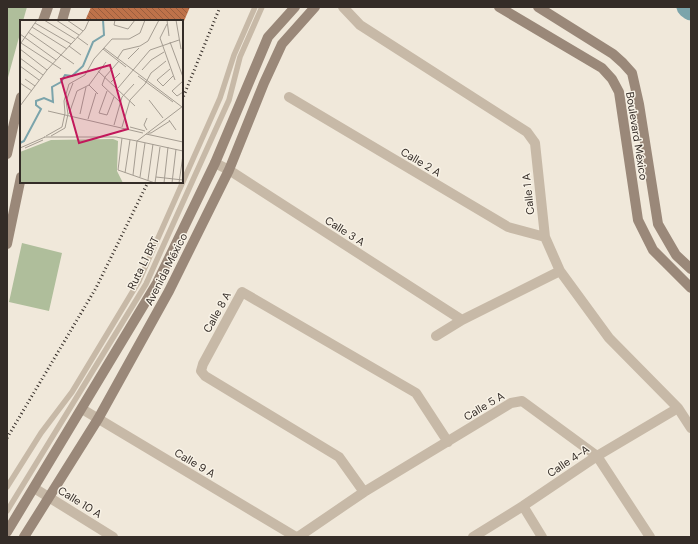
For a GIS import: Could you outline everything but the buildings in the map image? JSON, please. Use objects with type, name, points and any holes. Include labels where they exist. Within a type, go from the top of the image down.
[{"type":"street","points":[[44,20],[48,7]]},
{"type":"street","points":[[62,20],[66,7]]},
{"type":"street","name":"Avenida México","points":[[7,532],[157,284],[215,163],[268,37],[295,7]]},
{"type":"street","name":"Avenida México","points":[[24,537],[98,419],[170,291],[229,170],[264,82],[282,44],[315,7]]},
{"type":"street","name":"Calle 1 A","points":[[343,7],[360,25],[528,132],[535,143],[545,237],[560,271],[609,338],[678,408],[691,428]]},
{"type":"street","name":"Boulevard México","points":[[499,7],[602,68],[612,79],[619,92],[638,220],[653,250],[691,288]]},
{"type":"street","name":"Boulevard México","points":[[538,7],[613,54],[632,73],[639,104],[658,224],[676,255],[691,269]]},
{"type":"street","name":"Calle 2 A","points":[[289,98],[508,228],[545,237]]},
{"type":"street","points":[[7,154],[20,101]]},
{"type":"street","name":"Calle 3 A","points":[[215,163],[229,170],[462,320]]},
{"type":"street","points":[[7,244],[20,182]]},
{"type":"street","points":[[436,336],[462,320],[560,271]]},
{"type":"street","name":"Calle 8 A","points":[[364,492],[339,457],[205,376],[201,371],[203,364],[242,292],[416,394],[448,442]]},
{"type":"street","name":"Calle 5 A","points":[[297,537],[364,492],[511,403],[522,400],[597,456],[650,537]]},
{"type":"street","name":"Calle 4-A","points":[[473,537],[597,456],[678,408]]},
{"type":"street","name":"Calle 9 A","points":[[82,409],[297,537]]},
{"type":"street","name":"Calle 10 A","points":[[34,488],[113,537]]},
{"type":"street","points":[[522,506],[542,537]]},
{"type":"lane","name":"Ruta L1 BRT","points":[[183,182],[220,98],[234,55],[255,7]]},
{"type":"lane","name":"Ruta L1 BRT","points":[[7,511],[146,284],[229,100],[240,57],[262,7]]},
{"type":"lane","name":"Ruta L1 BRT","points":[[7,487],[41,433],[72,392],[139,281],[182,183]]},
{"type":"green space","points":[[7,7],[27,7],[23,20],[20,20],[20,34],[7,81]]},
{"type":"green space","points":[[22,243],[62,253],[49,311],[9,302]]},
{"type":"waterway","points":[[687,7],[691,10]]},
{"type":"railway","points":[[183,98],[220,7]]},
{"type":"railway","points":[[7,438],[96,288],[148,183]]}]
